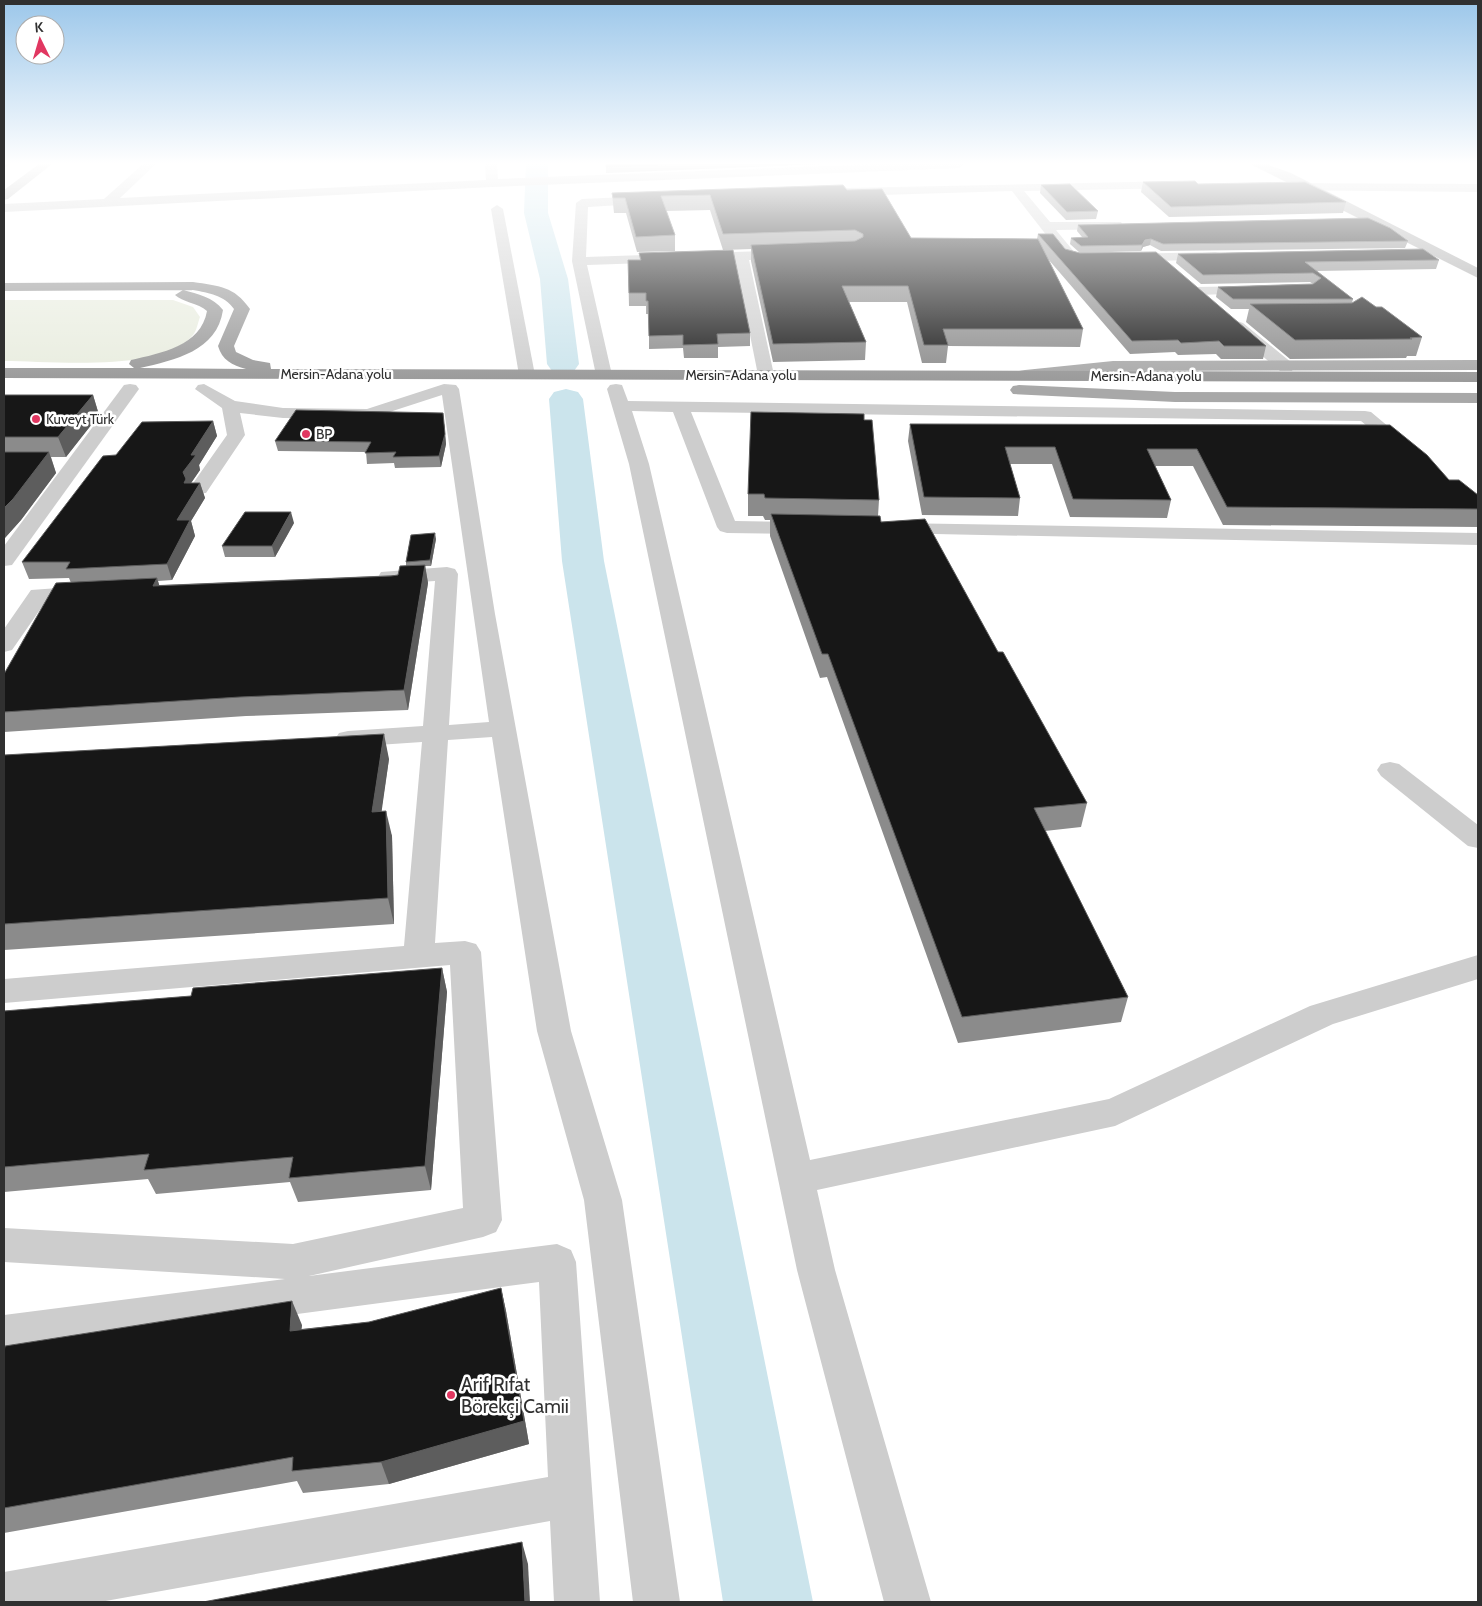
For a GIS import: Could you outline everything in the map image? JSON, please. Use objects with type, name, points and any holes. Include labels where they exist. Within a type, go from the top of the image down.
[{"type":"highway","points":[[6,289],[158,284],[193,286],[221,292],[235,299],[242,309],[226,346],[229,355],[248,364],[280,370],[502,375]]},
{"type":"highway","points":[[4,371],[89,370],[127,366],[160,359],[188,348],[202,337],[215,320],[214,310],[204,301],[182,295],[6,289]]},
{"type":"highway","name":"Mersin-Adana yolu","points":[[4,371],[526,375],[614,390],[766,375],[1017,383],[1478,392]]},
{"type":"highway","name":"Mersin-Adana yolu","points":[[4,390],[614,390],[1478,376]]},
{"type":"main road","points":[[1411,239],[1478,274]]},
{"type":"main road","points":[[1017,383],[1113,366],[1478,365]]},
{"type":"main road","points":[[1017,383],[1175,397],[1478,398]]},
{"type":"street","points":[[503,239],[526,375]]},
{"type":"street","points":[[580,239],[579,261],[614,390],[639,464],[816,1270],[908,1602]]},
{"type":"street","points":[[1057,239],[1070,256],[1079,259],[1233,256]]},
{"type":"street","points":[[1143,244],[1156,258],[1210,304]]},
{"type":"street","points":[[1407,252],[1436,252]]},
{"type":"street","points":[[579,261],[807,253]]},
{"type":"street","points":[[741,255],[766,375]]},
{"type":"street","points":[[1196,291],[1272,289]]},
{"type":"street","points":[[1244,316],[1225,316],[1286,367]]},
{"type":"street","points":[[4,560],[13,534],[74,465],[107,408],[130,389]]},
{"type":"street","points":[[204,389],[230,406],[283,413],[368,414],[447,389],[554,1031],[604,1200],[657,1602]]},
{"type":"street","points":[[614,390],[680,406],[1365,416],[1418,459]]},
{"type":"street","points":[[199,489],[236,435],[230,406]]},
{"type":"street","points":[[680,406],[728,526],[826,528]]},
{"type":"street","points":[[48,465],[74,465]]},
{"type":"street","points":[[876,529],[1478,539]]},
{"type":"street","points":[[367,578],[447,574],[419,956]]},
{"type":"street","points":[[4,645],[39,595],[108,591]]},
{"type":"street","points":[[328,740],[436,735],[503,729]]},
{"type":"street","points":[[1390,770],[1478,839]]},
{"type":"street","points":[[4,991],[465,952],[483,1220],[293,1262],[4,1245]]},
{"type":"street","points":[[796,1179],[1115,1112],[1322,1015],[1478,967]]},
{"type":"street","points":[[4,1334],[557,1262],[576,1602]]},
{"type":"street","points":[[4,1596],[570,1495]]},
{"type":"shaded area","points":[[4,300],[173,300],[193,307],[200,317],[193,335],[178,347],[157,355],[132,360],[105,362],[4,361]]},
{"type":"building","points":[[859,239],[1038,239],[1083,329],[943,329],[948,345],[924,345],[908,286],[842,286],[866,342],[773,344],[751,245],[855,241]]},
{"type":"building","points":[[1042,239],[1057,239],[1065,249],[1080,253],[1156,252],[1266,346],[1224,346],[1219,341],[1181,343],[1178,340],[1132,341]]},
{"type":"building","points":[[1072,239],[1405,239],[1408,241],[1163,244],[1151,239],[1145,240],[1142,245],[1081,246]]},
{"type":"building","points":[[1423,249],[1439,260],[1305,262],[1353,299],[1233,299],[1218,287],[1313,284],[1321,278],[1313,273],[1203,275],[1178,254]]},
{"type":"building","points":[[733,250],[750,333],[717,334],[718,344],[683,345],[683,335],[649,336],[646,293],[629,293],[628,260],[641,260],[639,253]]},
{"type":"building","points":[[1362,297],[1376,307],[1382,307],[1422,337],[1410,338],[1412,339],[1295,340],[1250,304],[1352,303]]},
{"type":"building","points":[[4,395],[93,395],[58,437],[4,437]]},
{"type":"building","points":[[296,410],[443,413],[445,434],[439,456],[393,457],[396,452],[365,453],[371,442],[275,441]]},
{"type":"building","points":[[751,412],[864,414],[864,420],[872,420],[879,500],[765,498],[764,494],[748,494]]},
{"type":"building","points":[[213,421],[191,455],[196,455],[183,472],[186,479],[184,483],[200,483],[177,520],[190,520],[167,564],[66,569],[70,562],[22,562],[103,456],[116,455],[142,422]]},
{"type":"building","points":[[910,424],[1390,425],[1427,455],[1449,480],[1459,480],[1478,495],[1478,509],[1227,507],[1197,449],[1147,449],[1171,500],[1073,499],[1055,447],[1005,447],[1020,498],[924,497]]},
{"type":"building","points":[[4,452],[49,452],[4,508]]},
{"type":"building","points":[[245,512],[291,512],[272,546],[222,546]]},
{"type":"building","points":[[771,514],[880,516],[881,522],[925,519],[998,652],[1003,652],[1087,803],[1034,808],[1128,997],[962,1017],[828,654],[822,654]]},
{"type":"building","points":[[435,533],[430,560],[406,562],[411,535]]},
{"type":"building","points":[[425,565],[404,690],[240,697],[4,712],[4,674],[56,583],[157,578],[153,586],[391,576],[398,575],[400,566]]},
{"type":"building","points":[[384,734],[372,812],[386,811],[388,898],[4,924],[4,755]]},
{"type":"building","points":[[442,968],[425,1166],[289,1178],[293,1157],[144,1170],[149,1154],[4,1167],[4,1011],[191,996],[193,988]]},
{"type":"building","points":[[501,1288],[524,1421],[381,1462],[292,1471],[293,1457],[4,1508],[5,1346],[292,1301],[290,1331],[369,1322]]},
{"type":"building","points":[[522,1542],[525,1602],[203,1602]]},
{"type":"waterway","points":[[543,239],[554,279],[563,364]]},
{"type":"waterway","points":[[566,399],[583,561],[768,1602]]},
{"type":"place","name":"Kuveyt Türk","points":[[36,419]]},
{"type":"place","name":"BP","points":[[306,434]]},
{"type":"place","name":"Arif Rıfat Börekçi Camii","points":[[451,1395]]}]
